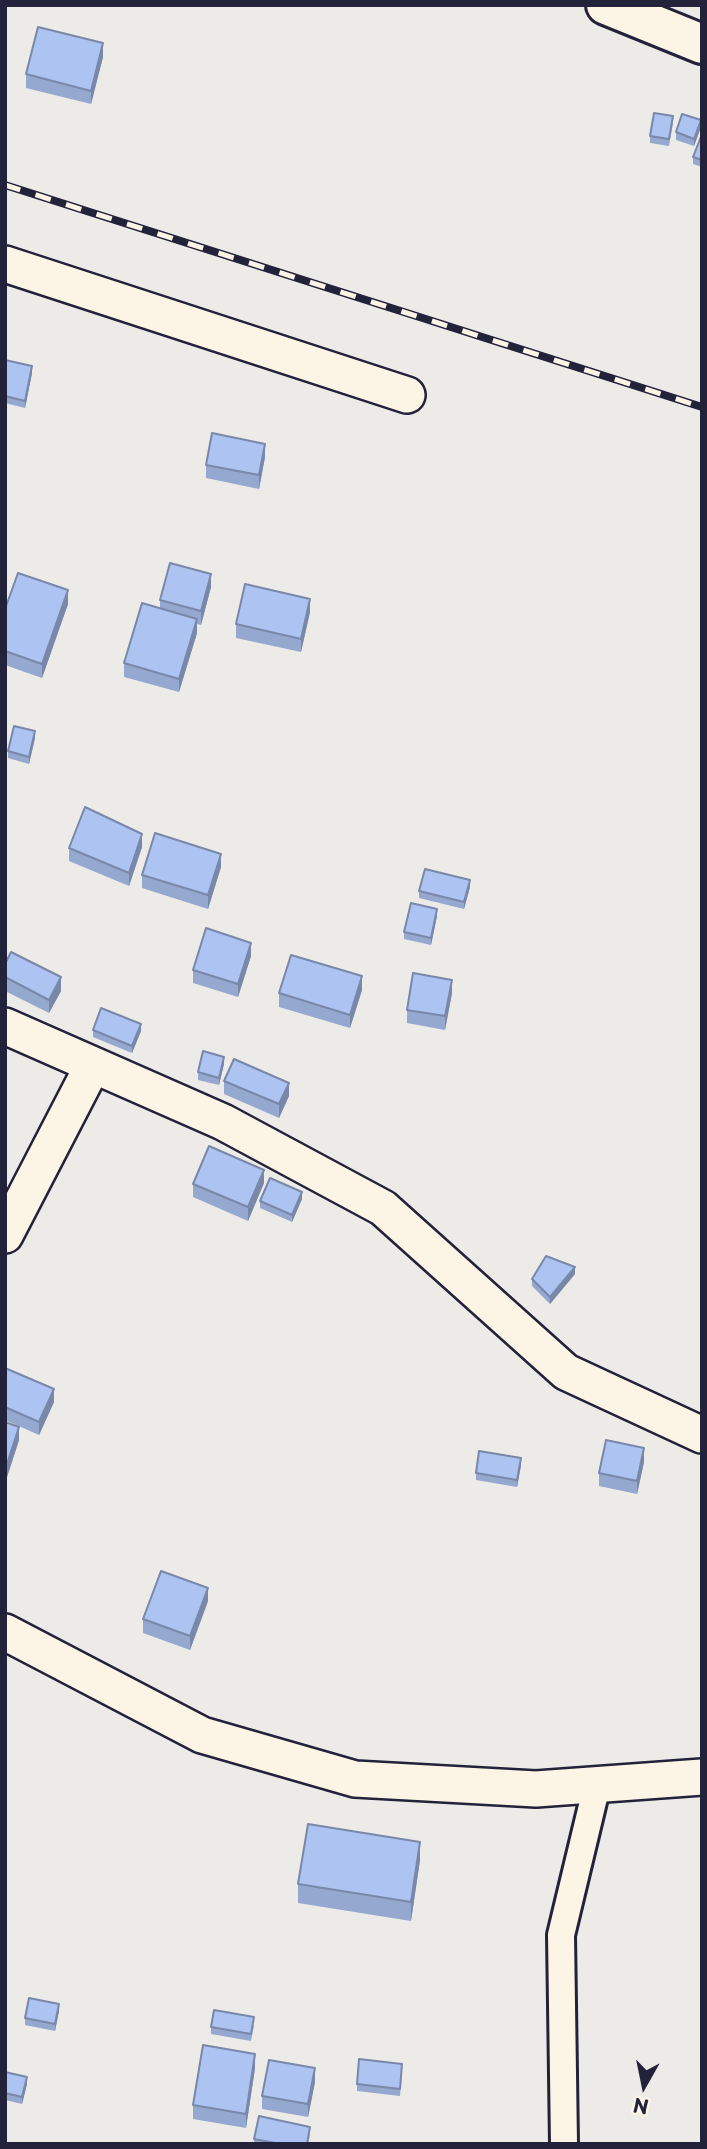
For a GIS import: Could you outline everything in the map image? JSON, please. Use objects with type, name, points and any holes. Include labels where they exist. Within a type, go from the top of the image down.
[{"type":"main road","points":[[606,5],[702,44]]},
{"type":"street","points":[[5,264],[407,395]]},
{"type":"street","points":[[5,1026],[223,1122],[383,1208],[566,1372],[702,1435]]},
{"type":"street","points":[[5,1235],[93,1065]]},
{"type":"street","points":[[5,1632],[202,1735],[355,1779],[536,1790],[702,1777]]},
{"type":"street","points":[[564,2144],[561,1935],[597,1785]]},
{"type":"building","points":[[38,27],[103,43],[91,91],[26,74]]},
{"type":"building","points":[[654,113],[673,116],[669,139],[650,136]]},
{"type":"building","points":[[682,114],[701,120],[694,139],[676,132]]},
{"type":"building","points":[[702,134],[702,160],[693,157]]},
{"type":"building","points":[[5,360],[32,366],[25,401],[5,396]]},
{"type":"building","points":[[212,433],[265,444],[259,475],[206,465]]},
{"type":"building","points":[[170,563],[211,574],[201,611],[160,600]]},
{"type":"building","points":[[18,573],[68,590],[42,664],[5,651],[5,609]]},
{"type":"building","points":[[245,584],[310,599],[301,639],[236,624]]},
{"type":"building","points":[[142,603],[197,619],[179,679],[124,663]]},
{"type":"building","points":[[14,726],[35,731],[29,757],[8,751]]},
{"type":"building","points":[[85,807],[142,834],[129,873],[69,848]]},
{"type":"building","points":[[155,833],[221,854],[208,895],[142,875]]},
{"type":"building","points":[[425,869],[470,880],[464,902],[419,891]]},
{"type":"building","points":[[411,903],[437,909],[431,938],[404,932]]},
{"type":"building","points":[[206,928],[251,943],[238,984],[193,970]]},
{"type":"building","points":[[11,952],[61,977],[49,1000],[5,977],[5,964]]},
{"type":"building","points":[[291,955],[362,976],[350,1015],[279,993]]},
{"type":"building","points":[[413,973],[452,980],[445,1016],[407,1010]]},
{"type":"building","points":[[101,1008],[141,1024],[132,1046],[93,1030]]},
{"type":"building","points":[[203,1051],[224,1057],[219,1078],[198,1072]]},
{"type":"building","points":[[234,1059],[289,1083],[279,1104],[224,1081]]},
{"type":"building","points":[[209,1146],[264,1170],[248,1207],[193,1184]]},
{"type":"building","points":[[270,1178],[302,1192],[292,1215],[260,1201]]},
{"type":"building","points":[[546,1256],[575,1267],[550,1297],[532,1279]]},
{"type":"building","points":[[5,1368],[54,1389],[39,1422],[5,1407]]},
{"type":"building","points":[[5,1422],[19,1427],[7,1464],[5,1463]]},
{"type":"building","points":[[606,1440],[644,1448],[637,1481],[599,1473]]},
{"type":"building","points":[[479,1451],[521,1458],[517,1480],[476,1473]]},
{"type":"building","points":[[161,1571],[208,1588],[190,1636],[143,1619]]},
{"type":"building","points":[[308,1824],[420,1842],[411,1902],[298,1884]]},
{"type":"building","points":[[29,1998],[59,2004],[55,2024],[25,2018]]},
{"type":"building","points":[[214,2010],[254,2017],[251,2034],[211,2027]]},
{"type":"building","points":[[203,2045],[255,2054],[246,2114],[193,2105]]},
{"type":"building","points":[[359,2059],[402,2064],[400,2089],[357,2084]]},
{"type":"building","points":[[269,2060],[315,2068],[308,2104],[262,2096]]},
{"type":"building","points":[[5,2072],[27,2077],[22,2097],[5,2093]]},
{"type":"building","points":[[259,2116],[310,2127],[307,2144],[280,2144],[254,2139]]},
{"type":"railway","points":[[5,185],[702,407]]}]
